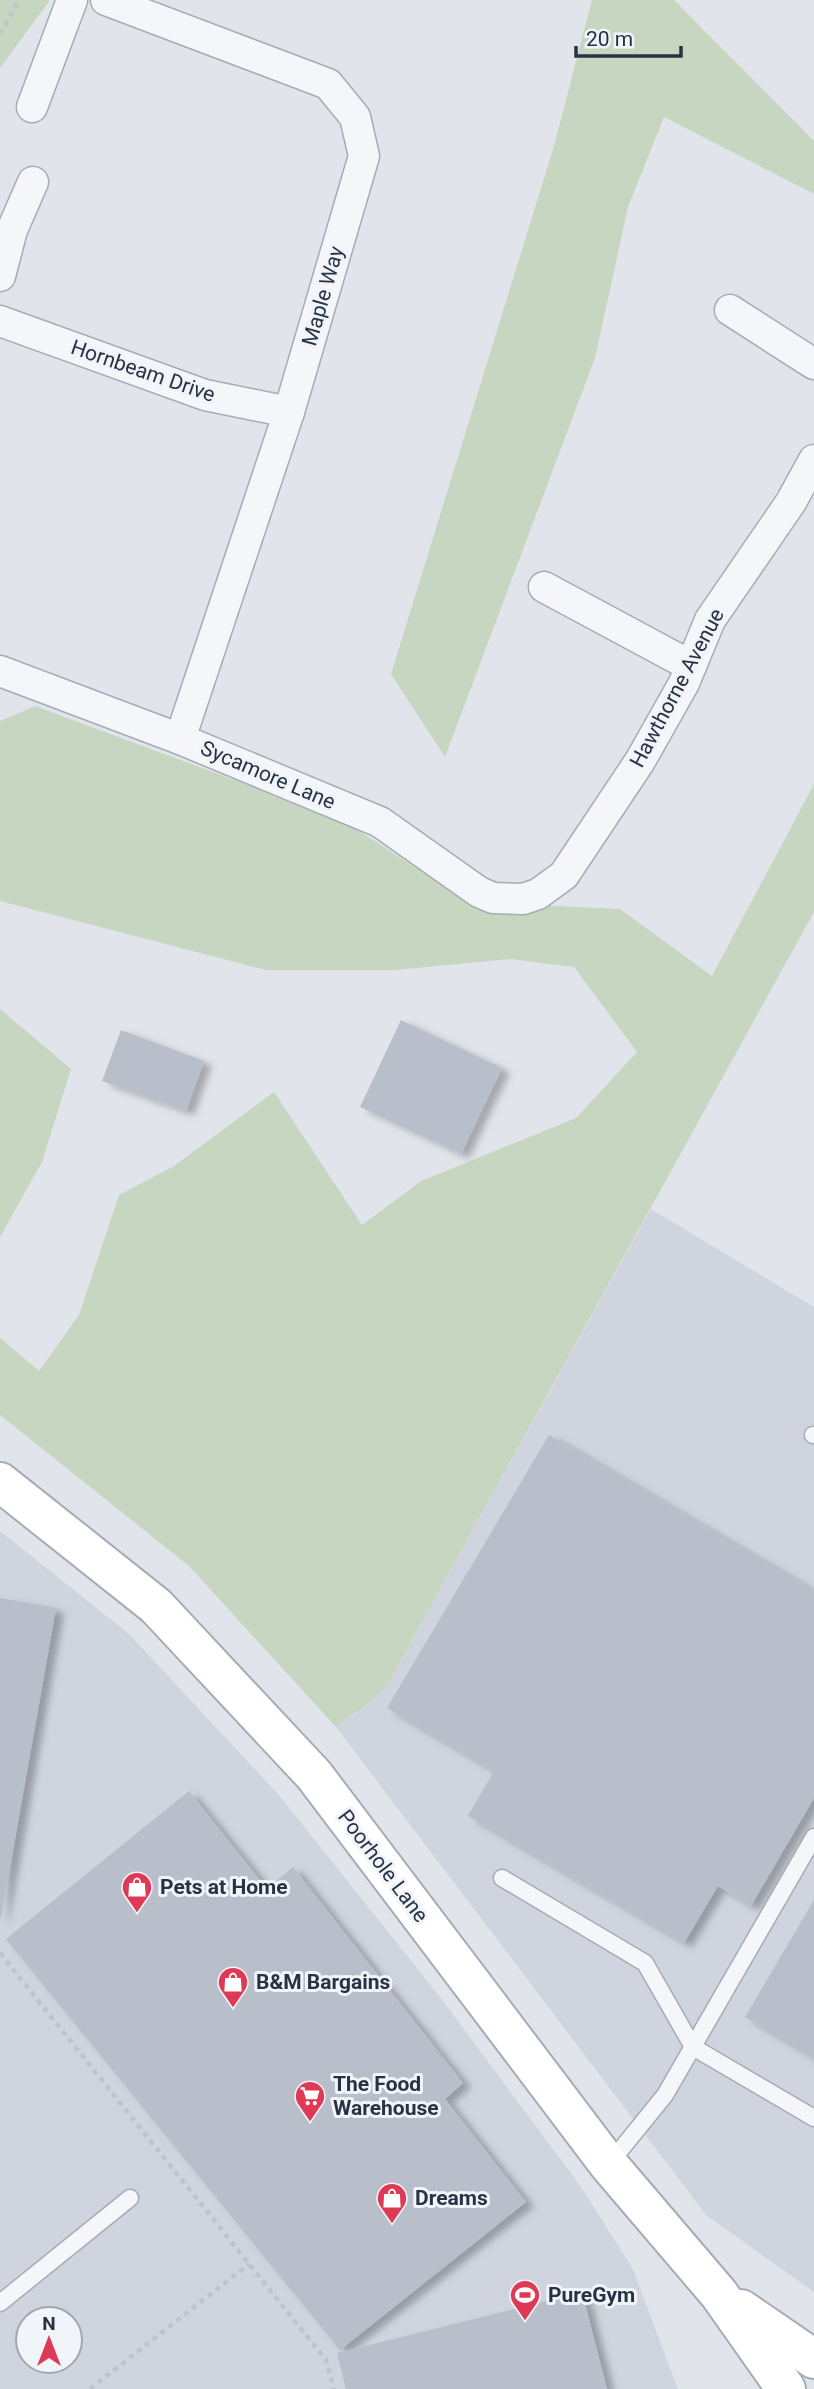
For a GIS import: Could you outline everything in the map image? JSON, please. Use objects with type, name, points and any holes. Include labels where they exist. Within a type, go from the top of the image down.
[{"type":"street","points":[[32,107],[72,0]]},
{"type":"street","name":"Maple Way","points":[[106,0],[328,84],[355,117],[364,156],[289,412],[180,739]]},
{"type":"street","points":[[0,276],[12,230],[33,182]]},
{"type":"street","points":[[730,310],[814,365]]},
{"type":"street","name":"Hornbeam Drive","points":[[0,321],[205,395],[289,412]]},
{"type":"street","name":"Hawthorne Avenue","points":[[523,899],[538,894],[564,875],[640,761],[691,666],[710,620],[791,502],[814,460]]},
{"type":"street","points":[[544,587],[691,666]]},
{"type":"street","name":"Sycamore Lane","points":[[0,671],[180,739],[380,822],[479,892],[493,898],[523,899]]},
{"type":"street","name":"Poorhole Lane","points":[[0,1482],[156,1606],[314,1775],[608,2165],[719,2294],[786,2389]]},
{"type":"street","name":"Poorhole Lane","points":[[719,2294],[814,2359]]},
{"type":"lane","points":[[608,2165],[665,2095],[814,1837]]},
{"type":"lane","points":[[502,1878],[645,1963],[693,2047],[814,2118]]},
{"type":"lane","points":[[0,2303],[130,2198]]},
{"type":"path","points":[[0,34],[19,0]]},
{"type":"path","points":[[0,1953],[326,2360],[334,2389]]},
{"type":"path","points":[[90,2389],[249,2264]]},
{"type":"shaded area","points":[[651,1209],[814,1307],[814,2292],[706,2215],[336,1727],[384,1691]]},
{"type":"shaded area","points":[[0,1531],[129,1634],[278,1794],[440,1997],[579,2184],[633,2269],[678,2389],[0,2389]]},
{"type":"green space","points":[[0,0],[50,0],[0,68]]},
{"type":"green space","points":[[592,0],[674,0],[814,141],[814,194],[664,117],[628,207],[595,358],[445,757],[391,674],[554,146]]},
{"type":"green space","points":[[35,706],[342,820],[469,902],[620,909],[712,976],[814,784],[814,912],[384,1691],[336,1727],[189,1566],[0,1415],[0,1338],[39,1371],[79,1315],[119,1195],[174,1166],[274,1092],[362,1225],[421,1181],[576,1118],[637,1052],[574,967],[511,959],[396,970],[266,970],[0,901],[0,721]]},
{"type":"green space","points":[[0,1009],[71,1069],[42,1162],[0,1237]]},
{"type":"building","points":[[401,1020],[502,1068],[461,1154],[360,1107]]},
{"type":"building","points":[[121,1030],[204,1061],[186,1111],[102,1081]]},
{"type":"building","points":[[549,1435],[814,1591],[814,1798],[751,1906],[718,1886],[684,1943],[468,1816],[494,1771],[387,1708]]},
{"type":"building","points":[[0,1598],[56,1608],[1,1918],[0,1918]]},
{"type":"building","points":[[189,1791],[267,1889],[293,1867],[463,2083],[445,2099],[526,2202],[340,2350],[6,1939]]},
{"type":"building","points":[[814,1900],[814,2058],[745,2017]]},
{"type":"building","name":"PureGym","points":[[582,2292],[607,2389],[346,2389],[337,2353]]},
{"type":"place","name":"Pets at Home","points":[[137,1914]]},
{"type":"place","name":"B&M Bargains","points":[[233,2009]]},
{"type":"place","name":"The Food Warehouse","points":[[310,2123]]},
{"type":"place","name":"Dreams","points":[[392,2225]]},
{"type":"place","name":"PureGym","points":[[525,2322]]}]
